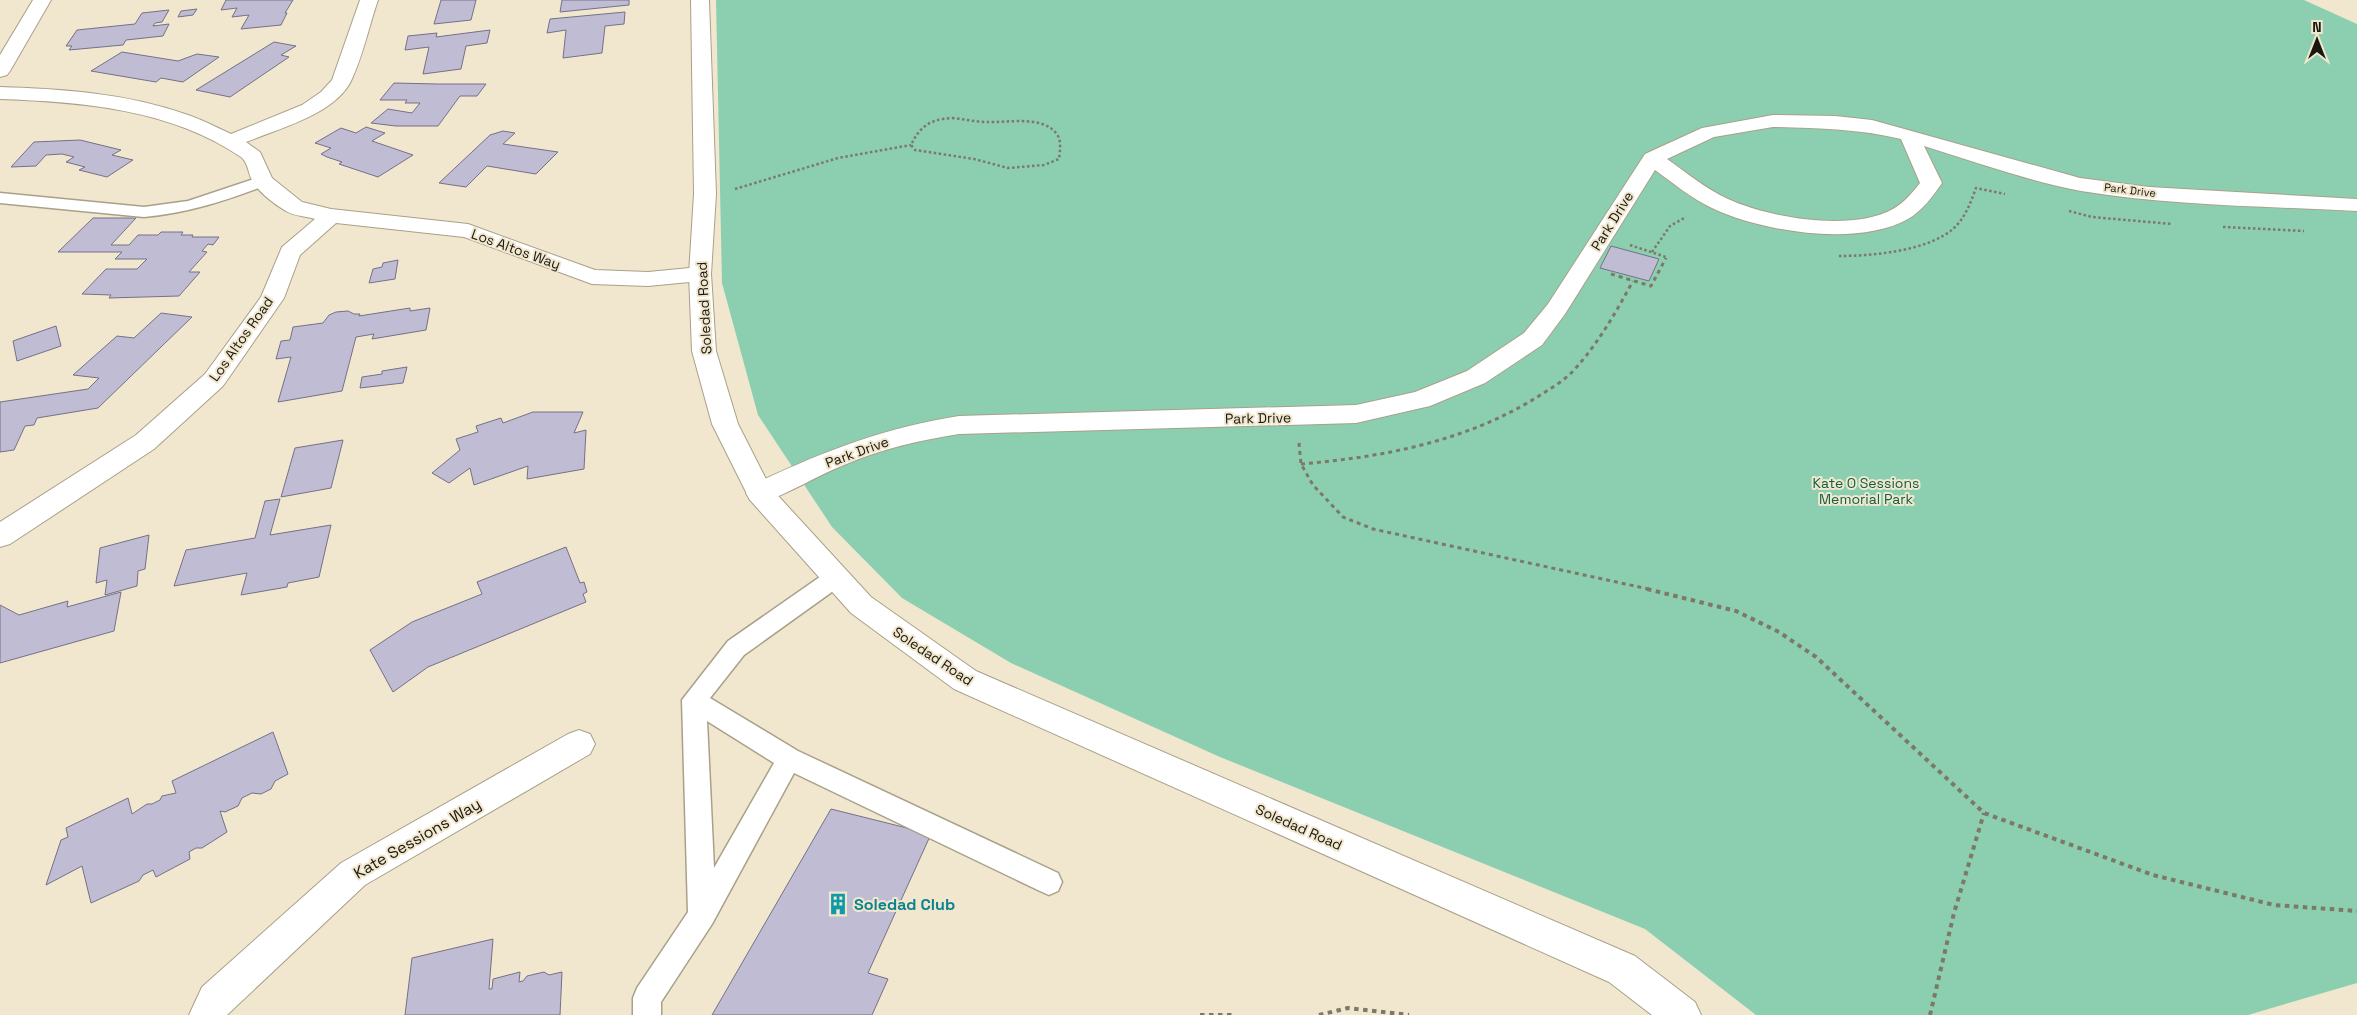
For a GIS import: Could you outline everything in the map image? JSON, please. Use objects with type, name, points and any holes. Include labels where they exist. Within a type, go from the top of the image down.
[{"type":"street","points":[[0,71],[42,0]]},
{"type":"street","points":[[231,141],[309,109],[328,96],[341,81],[369,0]]},
{"type":"street","name":"Soledad Road","points":[[700,0],[705,194],[700,274],[706,360],[724,424],[760,493],[861,606],[965,680],[1622,969],[1682,1015]]},
{"type":"street","points":[[0,93],[62,95],[123,104],[178,118],[231,141],[253,156],[263,181],[294,207],[331,216]]},
{"type":"street","name":"Park Drive","points":[[760,493],[800,473],[879,442],[921,431],[960,425],[1296,418],[1356,414],[1421,400],[1476,376],[1533,339],[1557,309],[1652,158],[1709,132],[1773,121],[1836,122],[1872,126],[1909,135],[2016,168],[2080,184],[2159,194],[2357,205]]},
{"type":"street","points":[[1652,158],[1718,202],[1748,214],[1775,222],[1842,226],[1875,223],[1898,215],[1916,202],[1932,183],[1909,135]]},
{"type":"street","name":"Los Altos Way","points":[[331,216],[468,231],[592,277],[648,279],[700,274]]},
{"type":"street","name":"Los Altos Road","points":[[0,536],[145,442],[214,380],[272,298],[290,252],[331,216]]},
{"type":"street","name":"Kate Sessions Way","points":[[208,1015],[215,1000],[353,874],[579,744]]},
{"type":"lane","points":[[0,198],[144,212],[163,211],[219,197],[263,181]]},
{"type":"lane","points":[[702,915],[694,700],[736,648],[835,578]]},
{"type":"lane","points":[[694,700],[789,759],[1050,882]]},
{"type":"lane","points":[[648,1015],[647,998],[702,915],[789,759]]},
{"type":"path","points":[[966,118],[980,122],[1032,122],[1045,124],[1056,131],[1062,150],[1059,159],[1044,165],[1008,168],[974,158],[954,158],[915,150],[911,145],[918,130],[930,122],[966,118]]},
{"type":"path","points":[[705,194],[746,187],[838,158],[911,145]]},
{"type":"path","points":[[1839,256],[1875,254],[1915,247],[1952,230],[1971,206],[1976,188],[2008,195]]},
{"type":"path","points":[[2067,210],[2092,217],[2180,224]]},
{"type":"path","points":[[1652,252],[1670,226],[1686,217],[1694,221]]},
{"type":"path","points":[[2216,227],[2313,231]]},
{"type":"path","points":[[1584,266],[1651,286],[1666,257],[1603,237]]},
{"type":"path","points":[[1296,418],[1301,464],[1313,485],[1344,517],[1373,529],[1660,592],[1736,611],[1780,632],[1816,657],[1984,813],[2154,875],[2274,905],[2357,911]]},
{"type":"path","points":[[1930,1015],[1954,913],[1984,813]]},
{"type":"path","points":[[1319,1015],[1348,1008],[1409,1015]]},
{"type":"path","points":[[1200,1015],[1236,1015]]},
{"type":"green space","name":"Kate O Sessions Memorial Park","points":[[716,0],[2304,0],[2357,24],[2357,983],[2248,1015],[1756,1015],[1645,929],[1220,757],[1011,663],[902,598],[832,527],[758,415],[722,283]]},
{"type":"building","points":[[226,0],[293,0],[285,13],[287,13],[281,25],[241,29],[249,15],[232,17],[237,8],[221,10]]},
{"type":"building","points":[[441,0],[476,0],[471,20],[434,24]]},
{"type":"building","points":[[562,0],[629,0],[629,5],[560,12]]},
{"type":"building","points":[[197,9],[193,15],[178,17],[181,11]]},
{"type":"building","points":[[169,10],[162,22],[155,23],[153,26],[169,24],[163,36],[126,40],[123,45],[69,50],[72,46],[66,46],[77,30],[135,24],[142,13]]},
{"type":"building","points":[[625,12],[624,24],[605,26],[602,53],[563,58],[566,30],[547,33],[550,19]]},
{"type":"building","points":[[490,30],[487,43],[466,46],[461,69],[423,74],[429,47],[405,50],[408,36],[437,33],[436,37]]},
{"type":"building","points":[[274,42],[296,46],[281,55],[289,57],[230,97],[196,90]]},
{"type":"building","points":[[122,52],[178,61],[197,54],[219,57],[183,82],[161,78],[156,82],[91,71]]},
{"type":"building","points":[[394,83],[486,84],[477,96],[460,96],[438,126],[396,126],[371,123],[388,109],[412,113],[420,103],[405,103],[407,100],[380,100]]},
{"type":"building","points":[[366,127],[385,133],[372,141],[413,155],[378,177],[339,164],[342,162],[321,154],[331,148],[315,143],[341,128],[356,133]]},
{"type":"building","points":[[503,131],[515,133],[503,144],[558,152],[536,174],[487,166],[466,187],[439,183],[490,135]]},
{"type":"building","points":[[80,140],[121,150],[112,155],[133,160],[107,177],[79,170],[85,167],[66,162],[74,157],[62,154],[46,155],[36,166],[11,167],[34,142]]},
{"type":"building","points":[[93,218],[136,218],[111,245],[129,245],[138,235],[158,235],[161,232],[183,232],[181,235],[193,235],[192,237],[219,237],[213,245],[208,244],[202,251],[207,252],[189,272],[200,272],[179,296],[109,298],[111,295],[82,294],[106,269],[137,269],[147,259],[115,259],[122,252],[58,252]]},
{"type":"building","points":[[1611,246],[1659,259],[1649,281],[1600,268]]},
{"type":"building","points":[[398,260],[395,279],[369,283],[373,269],[382,267],[383,263]]},
{"type":"building","points":[[410,308],[410,311],[430,308],[426,330],[372,339],[374,334],[356,337],[342,391],[278,402],[291,357],[276,359],[281,341],[290,340],[293,327],[323,323],[329,315],[336,312],[348,311],[360,314],[359,316]]},
{"type":"building","points":[[161,313],[192,317],[98,408],[37,418],[34,425],[25,426],[14,450],[0,452],[0,402],[88,389],[99,378],[73,375],[117,336],[134,338]]},
{"type":"building","points":[[56,326],[61,346],[17,361],[13,341]]},
{"type":"building","points":[[407,367],[403,383],[360,388],[362,377],[382,374],[382,371]]},
{"type":"building","points":[[533,412],[583,412],[574,433],[586,430],[584,469],[527,479],[528,466],[474,485],[470,468],[449,483],[432,473],[460,450],[456,439],[478,432],[476,426],[501,418],[503,423]]},
{"type":"building","points":[[343,440],[331,488],[281,497],[295,448]]},
{"type":"building","points":[[280,499],[270,535],[331,525],[319,577],[288,583],[287,587],[241,595],[247,573],[174,586],[186,550],[255,538],[265,501]]},
{"type":"building","points":[[149,535],[145,569],[138,571],[137,586],[105,595],[107,580],[96,583],[100,548]]},
{"type":"building","points":[[566,547],[580,583],[584,582],[587,592],[583,594],[586,602],[428,667],[393,692],[370,650],[412,622],[482,594],[477,582]]},
{"type":"building","points":[[121,592],[114,631],[0,663],[0,605],[19,615],[68,601],[67,607]]},
{"type":"building","points":[[273,732],[288,774],[275,781],[271,789],[261,794],[252,793],[242,798],[238,806],[225,812],[220,811],[227,832],[202,848],[196,848],[189,852],[190,859],[156,877],[153,870],[143,875],[139,881],[91,903],[82,866],[46,885],[61,840],[68,837],[66,828],[128,798],[132,814],[147,804],[160,800],[162,796],[176,793],[172,781]]},
{"type":"building","name":"Soledad Club","points":[[831,809],[931,834],[868,973],[888,979],[872,1015],[712,1015]]},
{"type":"building","points":[[493,939],[489,989],[492,989],[493,979],[520,972],[519,982],[523,981],[527,976],[544,972],[549,975],[562,972],[560,1015],[405,1015],[412,958]]},
{"type":"place","name":"Soledad Club","points":[[838,904]]}]
